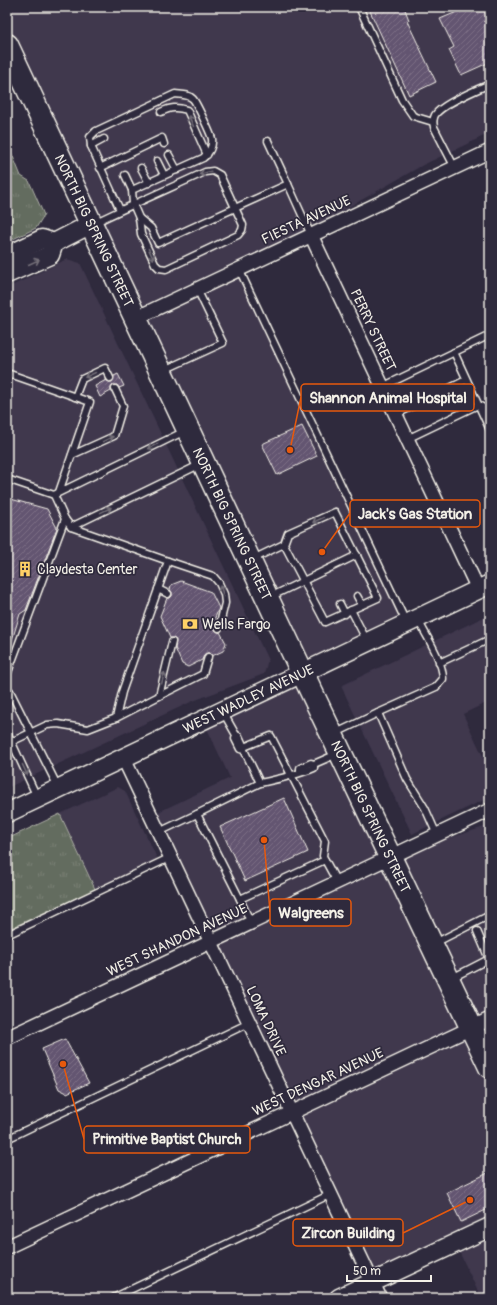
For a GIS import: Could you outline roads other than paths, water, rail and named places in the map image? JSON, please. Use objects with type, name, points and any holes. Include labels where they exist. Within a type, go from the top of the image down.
[{"type":"highway","name":"NORTH BIG SPRING STREET","points":[[7,45],[336,744],[449,980],[481,1023],[490,1067]]},
{"type":"main road","points":[[7,274],[50,254],[54,243],[91,224]]},
{"type":"main road","points":[[7,256],[42,239],[54,243]]},
{"type":"main road","name":"WEST WADLEY AVENUE","points":[[7,813],[367,641],[484,587]]},
{"type":"main road","points":[[339,1298],[376,1290],[490,1227]]},
{"type":"street","name":"FIESTA AVENUE","points":[[136,318],[490,151]]},
{"type":"street","name":"PERRY STREET","points":[[311,235],[407,438],[484,587]]},
{"type":"street","name":"LOMA DRIVE","points":[[123,757],[376,1290]]},
{"type":"street","name":"WEST SHANDON AVENUE","points":[[7,1038],[490,810]]},
{"type":"street","name":"WEST DENGAR AVENUE","points":[[7,1246],[481,1023]]},
{"type":"lane","points":[[359,7],[402,100],[413,116],[433,122]]},
{"type":"lane","points":[[455,168],[434,127],[433,122],[436,114],[454,101],[490,84]]},
{"type":"lane","points":[[120,210],[100,168],[91,146],[90,137],[96,131],[175,94],[187,95],[195,100],[212,139],[212,147],[207,156],[132,190]]},
{"type":"lane","points":[[162,112],[170,108],[178,107],[187,110],[207,156]]},
{"type":"lane","points":[[100,168],[119,162],[150,148],[162,138],[164,144]]},
{"type":"lane","points":[[91,146],[104,139]]},
{"type":"lane","points":[[268,141],[311,235]]},
{"type":"lane","points":[[169,155],[177,170]]},
{"type":"lane","points":[[157,161],[164,176]]},
{"type":"lane","points":[[141,168],[149,183]]},
{"type":"lane","points":[[91,224],[133,204],[205,172],[213,171],[220,175],[242,225],[242,230],[238,235],[166,269],[159,268],[155,264],[141,234],[139,218],[133,204],[132,190],[125,175]]},
{"type":"lane","points":[[139,218],[151,228],[158,243],[288,184]]},
{"type":"lane","points":[[159,832],[260,783],[292,776],[314,768],[314,764],[336,744],[378,713],[436,687],[443,679],[443,673],[439,663],[412,621],[239,269]]},
{"type":"lane","points":[[161,372],[223,343],[197,289]]},
{"type":"lane","points":[[382,387],[490,335]]},
{"type":"lane","points":[[454,352],[490,430]]},
{"type":"lane","points":[[75,397],[82,379],[105,368],[110,378]]},
{"type":"lane","points":[[7,373],[90,402],[57,493],[65,519],[71,527],[213,576],[220,582],[224,594],[225,603],[219,628]]},
{"type":"lane","points":[[396,415],[466,380]]},
{"type":"lane","points":[[72,455],[114,436],[123,406],[115,390]]},
{"type":"lane","points":[[478,405],[490,411]]},
{"type":"lane","points":[[407,438],[478,405]]},
{"type":"lane","points":[[7,479],[57,493],[188,429]]},
{"type":"lane","points":[[71,527],[204,463]]},
{"type":"lane","points":[[250,561],[284,544],[288,534],[335,512],[378,598],[325,622],[284,544]]},
{"type":"lane","points":[[7,676],[65,519]]},
{"type":"lane","points":[[267,598],[357,554]]},
{"type":"lane","points":[[116,718],[122,692],[168,561]]},
{"type":"lane","points":[[340,563],[344,570]]},
{"type":"lane","points":[[323,571],[326,578]]},
{"type":"lane","points":[[158,589],[168,594]]},
{"type":"lane","points":[[357,596],[362,605]]},
{"type":"lane","points":[[340,604],[345,614]]},
{"type":"lane","points":[[351,610],[367,641]]},
{"type":"lane","points":[[439,663],[490,639]]},
{"type":"lane","points":[[159,696],[172,642]]},
{"type":"lane","points":[[9,744],[47,725],[58,724],[88,729],[116,718],[203,674],[208,657]]},
{"type":"lane","points":[[8,690],[32,733],[59,788]]},
{"type":"lane","points":[[222,710],[236,736],[234,739],[240,749],[271,736],[325,841],[323,856],[337,882]]},
{"type":"lane","points":[[378,713],[407,779],[424,808],[437,835]]},
{"type":"lane","points":[[7,732],[9,744],[38,799]]},
{"type":"lane","points":[[244,748],[260,783]]},
{"type":"lane","points":[[196,814],[251,923]]},
{"type":"lane","points":[[7,935],[171,857]]},
{"type":"lane","points":[[240,899],[325,860]]},
{"type":"lane","points":[[432,944],[490,915]]},
{"type":"lane","points":[[449,980],[490,960],[476,931]]},
{"type":"lane","points":[[7,1138],[250,1023]]},
{"type":"lane","points":[[113,1298],[331,1194]]},
{"type":"place","name":"Shannon Animal Hospital","points":[[290,450]]},
{"type":"place","name":"Jack's Gas Station","points":[[322,552]]},
{"type":"place","name":"Claydesta Center","points":[[25,569]]},
{"type":"place","name":"Wells Fargo","points":[[190,624]]},
{"type":"place","name":"Walgreens","points":[[264,840]]},
{"type":"place","name":"Primitive Baptist Church","points":[[63,1064]]},
{"type":"place","name":"Zircon Building","points":[[470,1200]]}]
